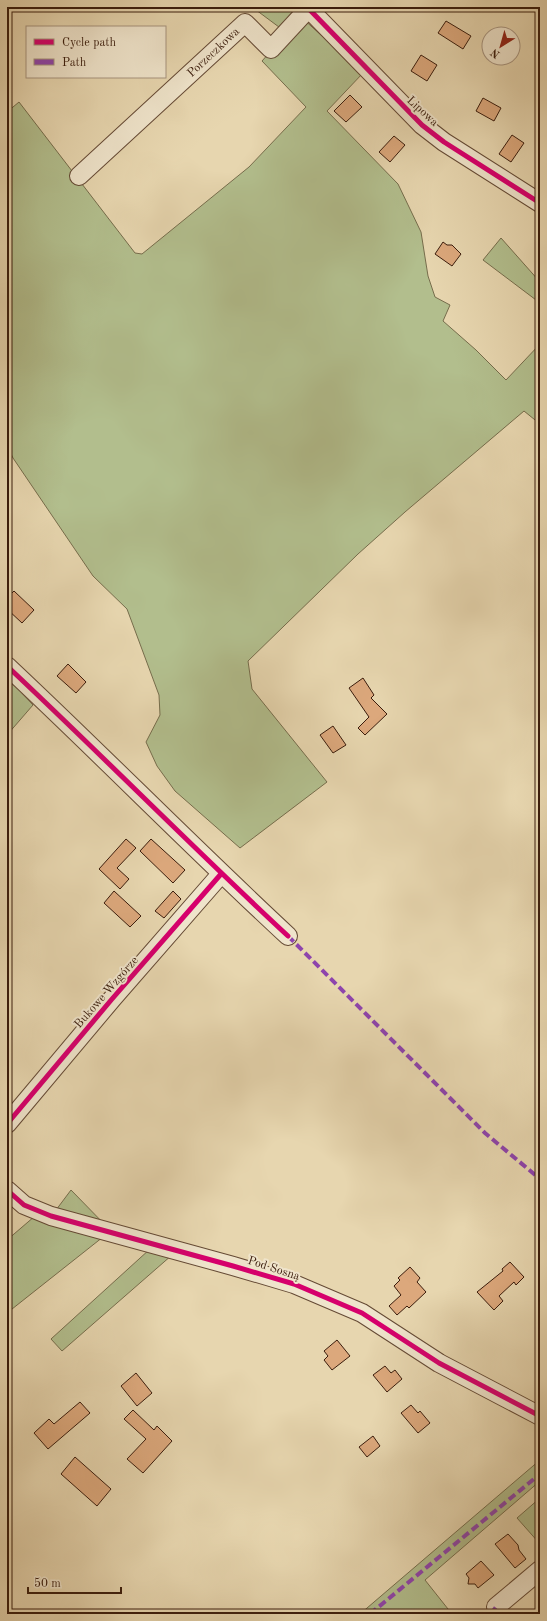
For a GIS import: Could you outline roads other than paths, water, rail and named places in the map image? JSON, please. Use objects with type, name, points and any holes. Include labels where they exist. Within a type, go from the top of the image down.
[{"type":"street","name":"Porzeczkowa","points":[[79,176],[245,23],[271,49],[309,9]]},
{"type":"street","name":"Lipowa","points":[[309,9],[422,125],[444,142],[540,203]]},
{"type":"street","points":[[7,666],[68,723],[221,874],[288,936]]},
{"type":"street","name":"Bukowe Wzgórze","points":[[7,1124],[112,999],[221,874]]},
{"type":"street","name":"Pod Sosną","points":[[7,1190],[24,1205],[51,1216],[294,1284],[362,1313],[439,1363],[540,1416]]},
{"type":"street","points":[[496,1607],[540,1570]]}]
